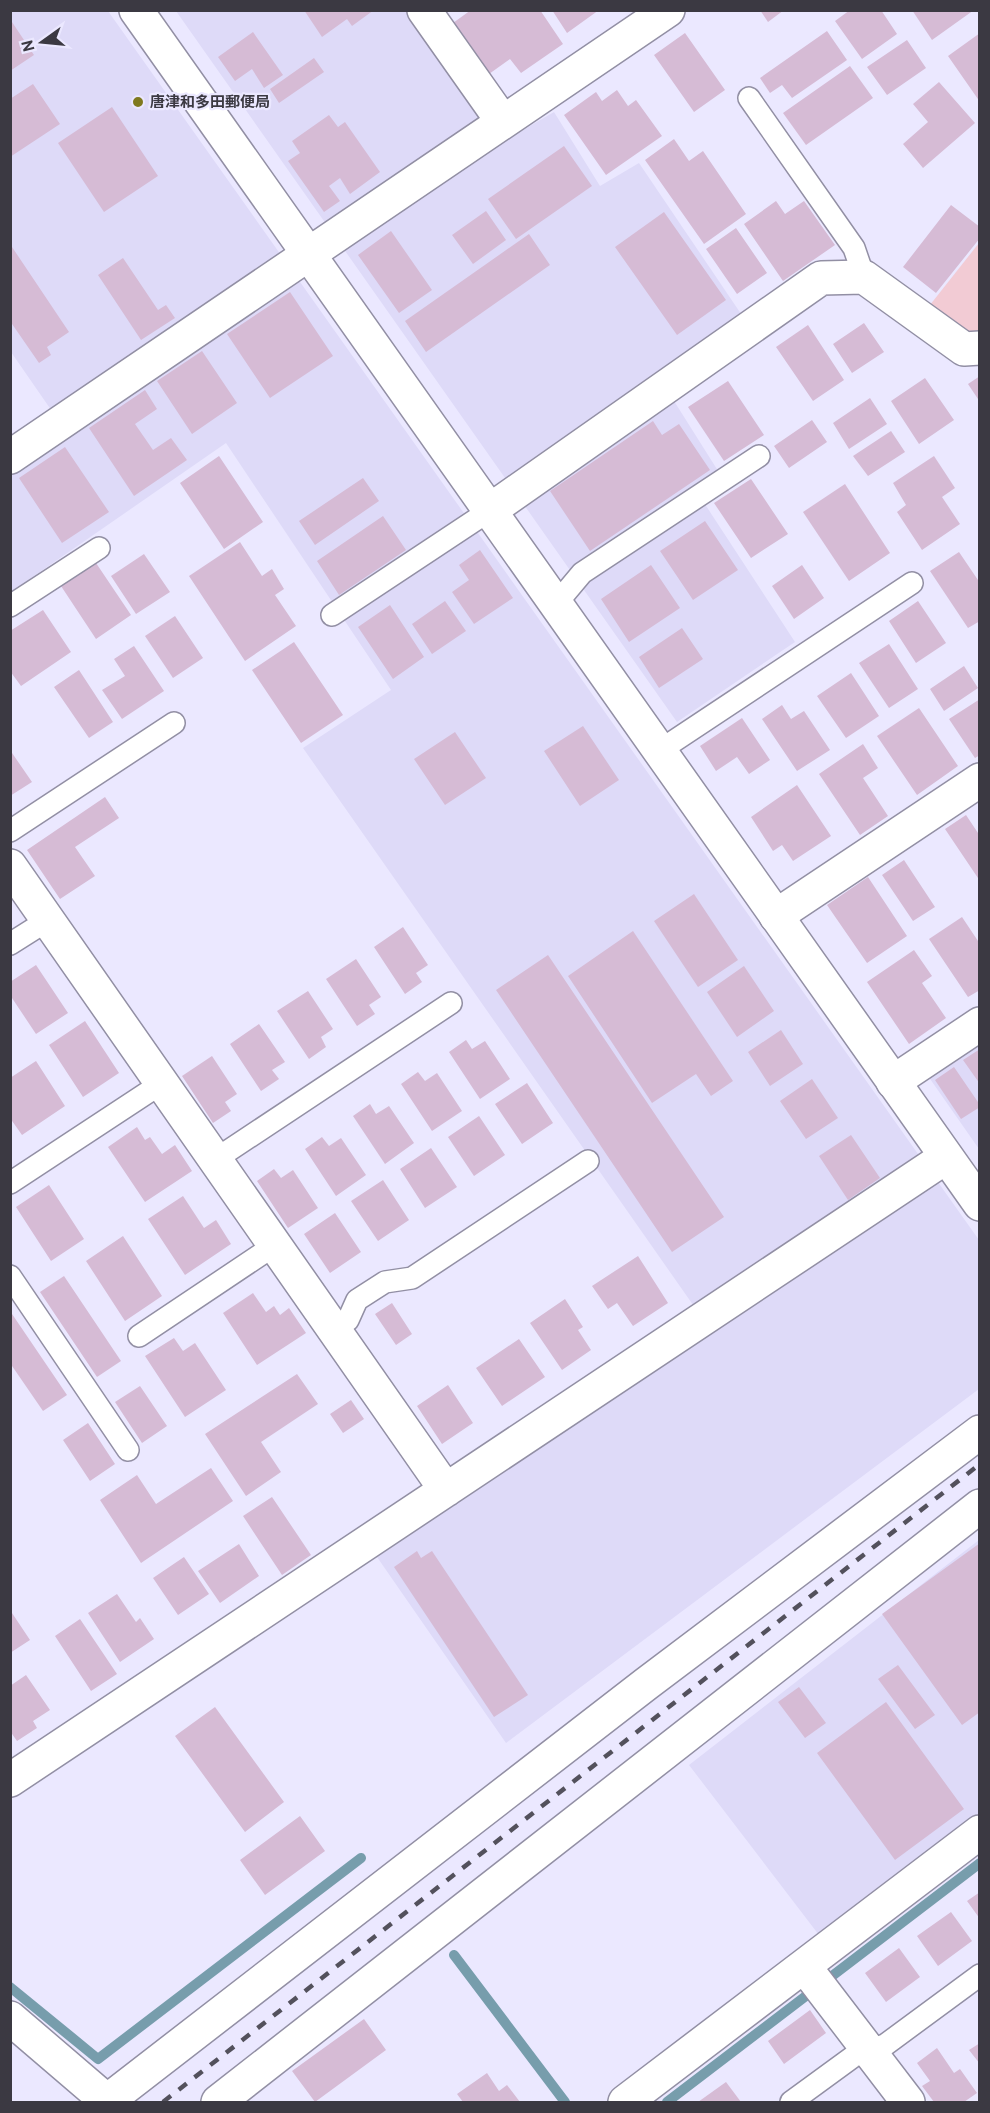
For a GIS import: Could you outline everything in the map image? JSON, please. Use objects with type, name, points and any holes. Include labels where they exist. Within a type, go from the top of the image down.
[{"type":"street","points":[[136,10],[980,1204]]},
{"type":"street","points":[[424,10],[503,122]]},
{"type":"street","points":[[10,457],[668,10]]},
{"type":"street","points":[[489,511],[820,278],[864,277],[964,349],[980,348]]},
{"type":"street","points":[[776,916],[980,780]]},
{"type":"street","points":[[10,866],[446,1490]]},
{"type":"street","points":[[893,1082],[980,1024]]},
{"type":"street","points":[[10,1780],[946,1157]]},
{"type":"street","points":[[10,2018],[107,2102],[646,1684],[980,1432]]},
{"type":"street","points":[[218,2103],[980,1506]]},
{"type":"street","points":[[625,2103],[980,1832]]},
{"type":"street","points":[[804,1966],[908,2103]]},
{"type":"lane","points":[[749,98],[854,248],[864,277]]},
{"type":"lane","points":[[556,604],[582,573],[759,456]]},
{"type":"lane","points":[[332,615],[489,511]]},
{"type":"lane","points":[[10,606],[99,548]]},
{"type":"lane","points":[[659,752],[912,583]]},
{"type":"lane","points":[[10,831],[174,723]]},
{"type":"lane","points":[[10,944],[48,920]]},
{"type":"lane","points":[[216,1160],[451,1003]]},
{"type":"lane","points":[[10,1183],[162,1083]]},
{"type":"lane","points":[[334,1330],[348,1320],[357,1300],[385,1282],[412,1278],[588,1161]]},
{"type":"lane","points":[[139,1336],[275,1245]]},
{"type":"lane","points":[[10,1276],[128,1450]]},
{"type":"lane","points":[[791,2103],[854,2056],[885,2045],[980,1975]]},
{"type":"shaded area","points":[[11,11],[108,11],[979,1240],[979,1389],[506,1743],[377,1557],[712,1332],[303,748],[391,690],[226,443],[11,592],[11,468],[65,430],[11,352]]},
{"type":"shaded area","points":[[176,11],[414,11],[504,141],[554,112],[600,186],[639,163],[758,339],[674,401],[720,474],[695,489],[795,642],[677,722]]},
{"type":"shaded area","points":[[979,243],[979,333],[960,335],[926,310]]},
{"type":"shaded area","points":[[979,1040],[979,1149],[928,1076]]},
{"type":"shaded area","points":[[979,1540],[979,1823],[822,1939],[689,1765]]},
{"type":"building","points":[[304,10],[374,10],[352,26],[347,19],[322,37]]},
{"type":"building","points":[[471,10],[540,10],[563,44],[521,73],[510,59],[489,74],[453,23]]},
{"type":"building","points":[[552,10],[599,10],[567,33]]},
{"type":"building","points":[[760,10],[784,10],[768,22]]},
{"type":"building","points":[[850,10],[881,10],[897,34],[862,59],[835,21]]},
{"type":"building","points":[[912,10],[974,10],[932,40]]},
{"type":"building","points":[[10,19],[34,55],[10,71]]},
{"type":"building","points":[[827,31],[847,60],[792,98],[782,85],[770,93],[760,78]]},
{"type":"building","points":[[253,32],[283,75],[264,88],[252,69],[235,81],[218,57]]},
{"type":"building","points":[[685,33],[725,90],[694,112],[654,55]]},
{"type":"building","points":[[980,33],[980,102],[948,56]]},
{"type":"building","points":[[907,40],[926,68],[887,95],[867,67]]},
{"type":"building","points":[[314,58],[324,72],[279,103],[270,89]]},
{"type":"building","points":[[850,66],[873,98],[806,145],[783,113]]},
{"type":"building","points":[[939,82],[975,123],[923,168],[903,144],[928,122],[913,104]]},
{"type":"building","points":[[33,84],[60,124],[10,157],[10,99]]},
{"type":"building","points":[[617,90],[628,106],[636,100],[662,136],[606,175],[564,115],[596,92],[602,101]]},
{"type":"building","points":[[112,107],[158,176],[104,212],[58,143]]},
{"type":"building","points":[[329,115],[338,127],[345,122],[380,172],[350,194],[340,178],[329,186],[340,201],[324,212],[288,161],[300,153],[292,141]]},
{"type":"building","points":[[674,139],[689,161],[703,151],[746,214],[704,244],[645,160]]},
{"type":"building","points":[[564,146],[592,186],[516,239],[488,199]]},
{"type":"building","points":[[776,201],[785,214],[804,201],[835,245],[783,281],[744,224]]},
{"type":"building","points":[[951,205],[980,227],[980,238],[936,293],[903,267]]},
{"type":"building","points":[[486,211],[506,240],[473,264],[452,235]]},
{"type":"building","points":[[664,212],[726,300],[677,335],[615,247]]},
{"type":"building","points":[[736,228],[767,273],[737,294],[706,249]]},
{"type":"building","points":[[391,231],[432,290],[399,313],[358,255]]},
{"type":"building","points":[[529,234],[550,265],[426,352],[405,321]]},
{"type":"building","points":[[10,244],[69,332],[47,347],[51,355],[39,363],[10,321]]},
{"type":"building","points":[[123,258],[158,310],[166,305],[175,318],[141,340],[98,275]]},
{"type":"building","points":[[290,292],[333,356],[270,398],[227,334]]},
{"type":"building","points":[[864,323],[884,352],[852,373],[833,344]]},
{"type":"building","points":[[808,325],[844,380],[813,401],[776,347]]},
{"type":"building","points":[[202,351],[237,403],[192,434],[157,381]]},
{"type":"building","points":[[980,376],[980,402],[968,384]]},
{"type":"building","points":[[925,378],[954,420],[919,444],[891,401]]},
{"type":"building","points":[[728,381],[764,435],[724,461],[688,407]]},
{"type":"building","points":[[145,390],[157,409],[135,424],[153,450],[171,438],[187,460],[134,496],[89,428]]},
{"type":"building","points":[[870,398],[887,424],[849,449],[833,423]]},
{"type":"building","points":[[812,420],[827,442],[789,468],[774,446]]},
{"type":"building","points":[[653,421],[662,435],[679,424],[710,470],[590,551],[550,491]]},
{"type":"building","points":[[891,431],[905,452],[868,476],[853,456]]},
{"type":"building","points":[[65,447],[109,512],[62,543],[19,478]]},
{"type":"building","points":[[219,456],[263,522],[224,549],[180,483]]},
{"type":"building","points":[[934,456],[955,488],[942,497],[960,524],[922,550],[897,512],[906,505],[893,483]]},
{"type":"building","points":[[363,478],[379,501],[315,545],[299,521]]},
{"type":"building","points":[[751,479],[788,534],[751,558],[714,503]]},
{"type":"building","points":[[845,484],[890,553],[849,581],[803,512]]},
{"type":"building","points":[[383,516],[406,550],[339,595],[317,561]]},
{"type":"building","points":[[705,521],[738,570],[693,600],[660,551]]},
{"type":"building","points":[[240,542],[262,576],[272,569],[284,589],[275,595],[296,626],[245,661],[189,576]]},
{"type":"building","points":[[480,550],[513,598],[474,624],[452,592],[469,580],[459,565]]},
{"type":"building","points":[[959,552],[980,583],[980,621],[968,628],[930,571]]},
{"type":"building","points":[[144,554],[170,592],[136,614],[111,576]]},
{"type":"building","points":[[96,563],[131,615],[96,639],[61,586]]},
{"type":"building","points":[[651,565],[680,608],[629,642],[601,599]]},
{"type":"building","points":[[802,565],[824,598],[794,619],[772,586]]},
{"type":"building","points":[[445,601],[466,631],[432,654],[412,624]]},
{"type":"building","points":[[918,601],[946,643],[916,663],[889,621]]},
{"type":"building","points":[[390,605],[424,657],[393,679],[358,627]]},
{"type":"building","points":[[43,610],[71,652],[21,686],[10,671],[10,631]]},
{"type":"building","points":[[175,616],[203,658],[173,678],[145,636]]},
{"type":"building","points":[[682,628],[703,659],[659,688],[639,657]]},
{"type":"building","points":[[294,642],[343,715],[301,743],[252,670]]},
{"type":"building","points":[[889,644],[918,689],[889,708],[859,663]]},
{"type":"building","points":[[134,646],[164,691],[122,719],[102,690],[125,676],[114,659]]},
{"type":"building","points":[[964,666],[978,688],[944,711],[930,689]]},
{"type":"building","points":[[79,670],[113,722],[89,738],[54,687]]},
{"type":"building","points":[[851,673],[879,716],[846,738],[817,696]]},
{"type":"building","points":[[980,699],[980,755],[975,758],[949,719]]},
{"type":"building","points":[[782,705],[791,719],[804,711],[830,750],[797,771],[762,719]]},
{"type":"building","points":[[919,708],[958,766],[917,795],[877,736]]},
{"type":"building","points":[[742,718],[770,760],[749,774],[737,757],[716,771],[700,746]]},
{"type":"building","points":[[583,726],[619,780],[580,806],[544,751]]},
{"type":"building","points":[[455,732],[486,778],[445,805],[414,759]]},
{"type":"building","points":[[863,744],[878,768],[863,778],[888,816],[860,835],[819,774]]},
{"type":"building","points":[[10,750],[32,782],[10,796]]},
{"type":"building","points":[[797,785],[831,836],[793,861],[782,845],[773,851],[751,817]]},
{"type":"building","points":[[105,797],[119,818],[75,847],[95,876],[60,899],[27,850]]},
{"type":"building","points":[[966,815],[980,836],[980,881],[945,829]]},
{"type":"building","points":[[904,860],[935,907],[913,921],[882,875]]},
{"type":"building","points":[[868,877],[907,936],[867,963],[827,905]]},
{"type":"building","points":[[694,894],[738,960],[698,987],[654,921]]},
{"type":"building","points":[[962,917],[980,944],[980,990],[968,997],[929,939]]},
{"type":"building","points":[[403,927],[428,965],[416,973],[422,982],[405,994],[374,947]]},
{"type":"building","points":[[633,931],[733,1081],[711,1096],[696,1074],[652,1103],[568,976]]},
{"type":"building","points":[[914,950],[932,976],[922,983],[946,1018],[909,1044],[867,982]]},
{"type":"building","points":[[548,955],[724,1217],[672,1252],[496,990]]},
{"type":"building","points":[[356,959],[381,997],[369,1005],[375,1014],[357,1026],[326,979]]},
{"type":"building","points":[[36,965],[68,1013],[36,1034],[10,995],[10,982]]},
{"type":"building","points":[[744,966],[774,1011],[737,1037],[707,992]]},
{"type":"building","points":[[308,991],[333,1029],[321,1037],[326,1047],[309,1059],[277,1011]]},
{"type":"building","points":[[85,1021],[119,1073],[83,1097],[49,1045]]},
{"type":"building","points":[[259,1024],[285,1062],[272,1070],[279,1079],[261,1091],[230,1044]]},
{"type":"building","points":[[781,1030],[803,1064],[770,1086],[748,1052]]},
{"type":"building","points":[[466,1040],[472,1049],[485,1041],[510,1079],[480,1099],[449,1052]]},
{"type":"building","points":[[980,1049],[980,1084],[963,1060]]},
{"type":"building","points":[[212,1056],[237,1094],[225,1102],[231,1111],[213,1123],[182,1076]]},
{"type":"building","points":[[36,1061],[65,1106],[22,1135],[10,1118],[10,1078]]},
{"type":"building","points":[[954,1067],[980,1105],[961,1119],[935,1080]]},
{"type":"building","points":[[418,1072],[425,1081],[437,1073],[462,1111],[432,1131],[401,1084]]},
{"type":"building","points":[[812,1079],[838,1118],[806,1139],[780,1101]]},
{"type":"building","points":[[527,1083],[553,1123],[522,1144],[495,1104]]},
{"type":"building","points":[[370,1104],[376,1114],[389,1106],[414,1143],[385,1164],[353,1116]]},
{"type":"building","points":[[479,1116],[505,1155],[474,1176],[448,1137]]},
{"type":"building","points":[[137,1127],[145,1140],[150,1137],[162,1154],[175,1145],[192,1171],[145,1202],[108,1147]]},
{"type":"building","points":[[851,1135],[880,1178],[848,1200],[819,1156]]},
{"type":"building","points":[[322,1137],[329,1146],[341,1138],[366,1175],[336,1196],[305,1149]]},
{"type":"building","points":[[431,1148],[457,1187],[425,1208],[400,1169]]},
{"type":"building","points":[[274,1169],[281,1178],[293,1170],[318,1208],[288,1228],[257,1181]]},
{"type":"building","points":[[383,1180],[409,1220],[378,1241],[351,1201]]},
{"type":"building","points":[[49,1185],[84,1239],[51,1261],[16,1207]]},
{"type":"building","points":[[183,1196],[204,1228],[216,1220],[231,1244],[185,1275],[148,1219]]},
{"type":"building","points":[[335,1213],[361,1252],[330,1273],[304,1234]]},
{"type":"building","points":[[123,1236],[162,1296],[125,1321],[86,1261]]},
{"type":"building","points":[[638,1256],[668,1303],[633,1326],[617,1303],[608,1309],[592,1286]]},
{"type":"building","points":[[64,1276],[121,1361],[97,1377],[40,1292]]},
{"type":"building","points":[[253,1293],[266,1312],[274,1306],[280,1315],[289,1308],[306,1333],[257,1365],[223,1313]]},
{"type":"building","points":[[565,1299],[583,1327],[578,1330],[591,1350],[562,1370],[530,1323]]},
{"type":"building","points":[[392,1303],[412,1334],[396,1345],[375,1314]]},
{"type":"building","points":[[10,1311],[67,1395],[43,1411],[10,1363]]},
{"type":"building","points":[[174,1338],[183,1351],[195,1343],[226,1390],[185,1417],[145,1356]]},
{"type":"building","points":[[519,1339],[545,1377],[502,1406],[476,1368]]},
{"type":"building","points":[[297,1374],[318,1404],[261,1442],[281,1472],[246,1496],[205,1434]]},
{"type":"building","points":[[448,1385],[473,1423],[442,1444],[417,1406]]},
{"type":"building","points":[[140,1386],[167,1426],[142,1443],[115,1402]]},
{"type":"building","points":[[351,1400],[364,1419],[343,1433],[330,1414]]},
{"type":"building","points":[[88,1423],[115,1464],[90,1481],[63,1440]]},
{"type":"building","points":[[211,1468],[233,1501],[141,1563],[100,1500],[137,1475],[156,1504]]},
{"type":"building","points":[[272,1497],[311,1555],[282,1575],[243,1516]]},
{"type":"building","points":[[980,1543],[980,1712],[962,1725],[882,1614]]},
{"type":"building","points":[[239,1544],[259,1576],[220,1603],[198,1571]]},
{"type":"building","points":[[417,1551],[421,1558],[432,1551],[528,1695],[494,1717],[394,1567]]},
{"type":"building","points":[[184,1557],[209,1594],[178,1615],[153,1578]]},
{"type":"building","points":[[117,1594],[136,1622],[140,1618],[154,1639],[120,1662],[88,1613]]},
{"type":"building","points":[[10,1610],[30,1640],[10,1653]]},
{"type":"building","points":[[80,1619],[117,1674],[91,1691],[55,1636]]},
{"type":"building","points":[[898,1665],[935,1715],[915,1729],[878,1679]]},
{"type":"building","points":[[26,1675],[50,1710],[33,1721],[37,1728],[17,1741],[10,1731],[10,1686]]},
{"type":"building","points":[[799,1687],[826,1723],[805,1738],[778,1702]]},
{"type":"building","points":[[886,1702],[964,1809],[895,1860],[817,1753]]},
{"type":"building","points":[[215,1707],[284,1802],[245,1832],[175,1736]]},
{"type":"building","points":[[300,1816],[325,1851],[265,1895],[240,1860]]},
{"type":"building","points":[[980,1892],[980,1919],[967,1901]]},
{"type":"building","points":[[951,1912],[972,1941],[938,1966],[917,1936]]},
{"type":"building","points":[[899,1948],[920,1977],[886,2002],[865,1973]]},
{"type":"building","points":[[810,2010],[826,2033],[784,2064],[768,2041]]},
{"type":"building","points":[[364,2019],[386,2050],[315,2102],[292,2071]]},
{"type":"building","points":[[980,2043],[980,2064],[969,2050]]},
{"type":"building","points":[[937,2048],[954,2073],[960,2069],[977,2093],[964,2102],[934,2102],[922,2086],[930,2081],[917,2063]]},
{"type":"building","points":[[487,2073],[499,2091],[507,2085],[520,2102],[463,2102],[457,2094]]},
{"type":"building","points":[[726,2082],[741,2102],[698,2102]]},
{"type":"waterway","points":[[10,1987],[98,2059],[361,1858]]},
{"type":"waterway","points":[[667,2102],[980,1863]]},
{"type":"waterway","points":[[454,1955],[565,2102]]},
{"type":"railway","points":[[163,2102],[980,1464]]},
{"type":"place","name":"唐津和多田郵便局","points":[[138,102]]}]
